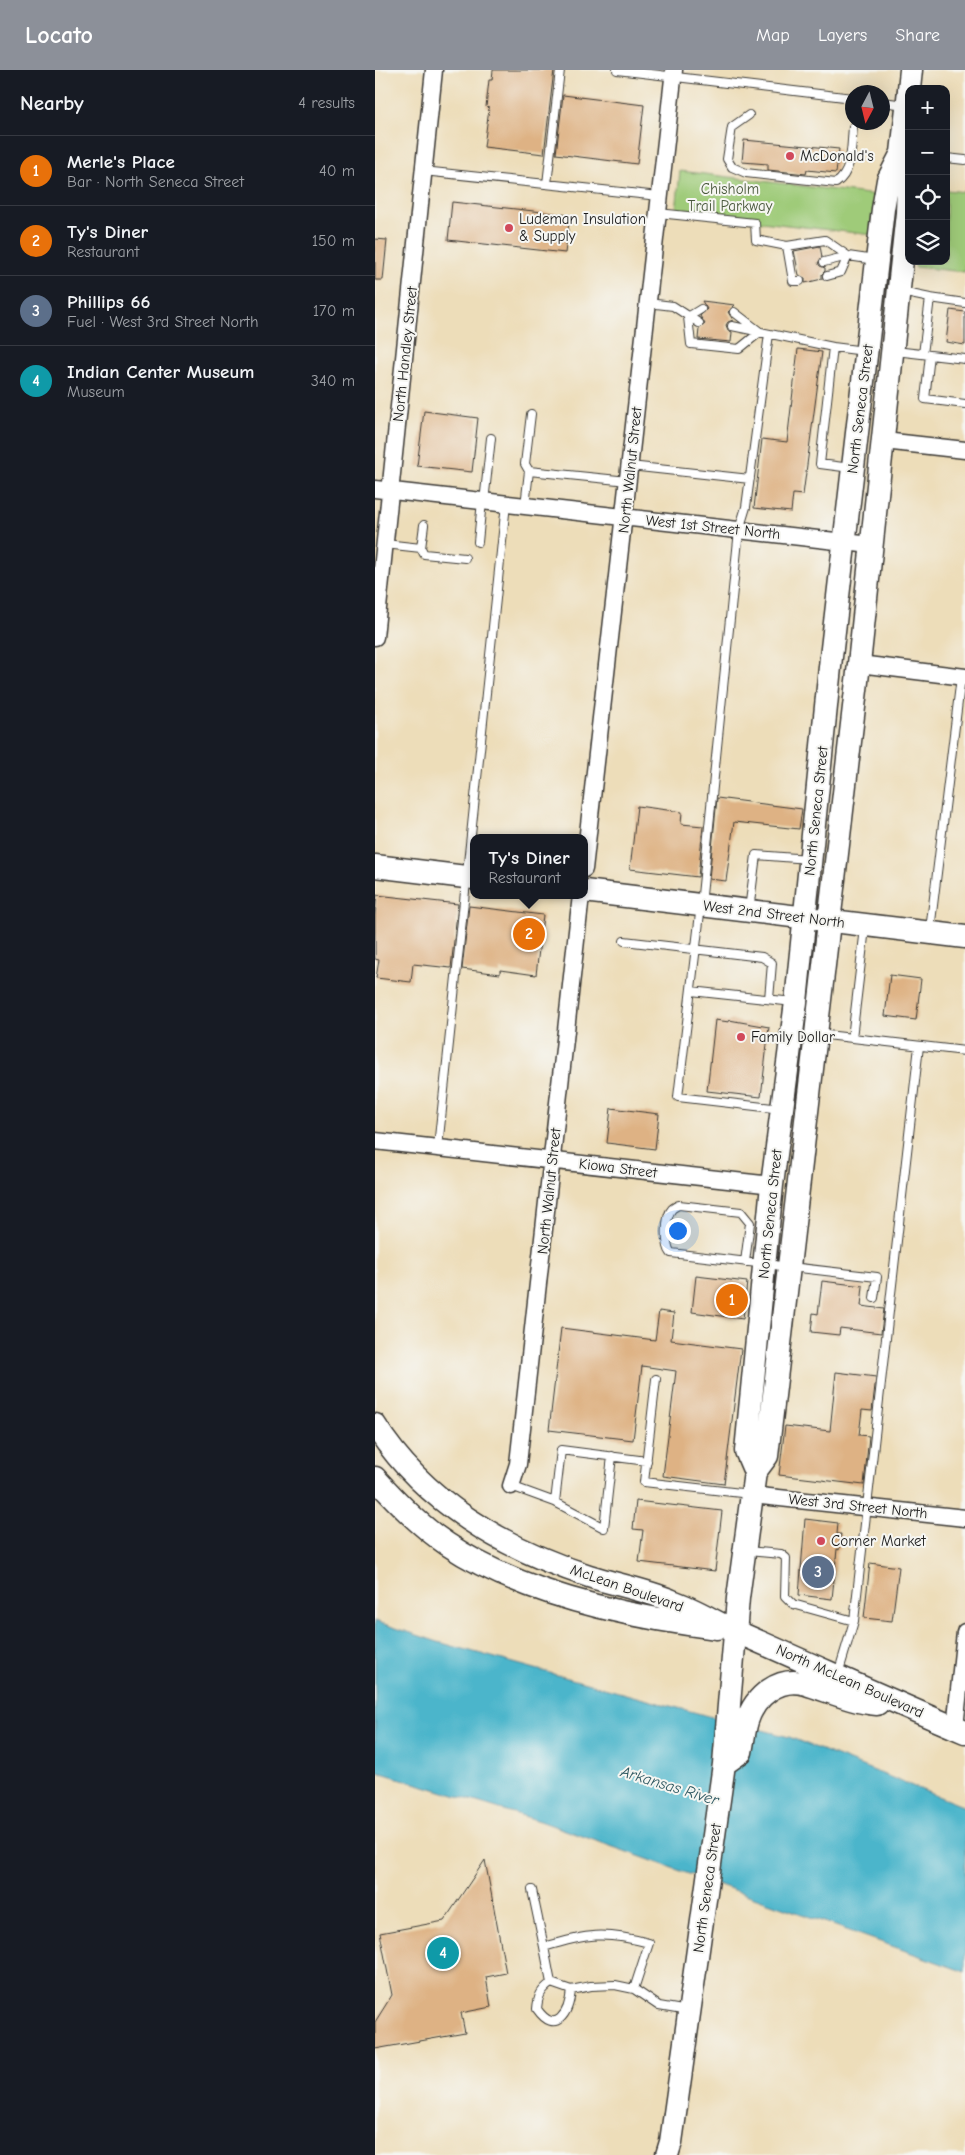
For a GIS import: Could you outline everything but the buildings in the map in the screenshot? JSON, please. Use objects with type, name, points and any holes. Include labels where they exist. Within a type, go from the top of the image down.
[{"type":"main road","name":"North Seneca Street","points":[[909,85],[911,70]]},
{"type":"main road","name":"North Seneca Street","points":[[755,1472],[746,1450],[755,1263],[772,1185],[796,1002],[844,542],[877,260],[888,180],[905,153]]},
{"type":"main road","name":"North Seneca Street","points":[[667,2155],[671,2142],[724,1764],[734,1630],[755,1472],[767,1456],[884,441],[908,198],[907,175]]},
{"type":"main road","points":[[375,866],[470,877]]},
{"type":"main road","name":"West 2nd Street North","points":[[588,891],[965,937]]},
{"type":"main road","name":"McLean Boulevard","points":[[375,1425],[409,1471],[439,1498],[474,1525],[530,1553],[587,1576],[672,1600],[734,1630]]},
{"type":"main road","name":"McLean Boulevard","points":[[375,1478],[404,1509],[446,1544],[485,1567],[517,1582],[593,1604],[671,1623],[734,1630]]},
{"type":"main road","name":"North McLean Boulevard","points":[[734,1630],[960,1730]]},
{"type":"main road","points":[[724,1764],[741,1752],[746,1722],[763,1694],[777,1685],[791,1682],[805,1684],[866,1703],[907,1707]]},
{"type":"street","name":"North Handley Street","points":[[375,637],[385,544],[383,490],[434,70]]},
{"type":"street","name":"North Walnut Street","points":[[588,835],[674,73]]},
{"type":"street","points":[[884,441],[965,450]]},
{"type":"street","name":"West 1st Street North","points":[[383,490],[871,545]]},
{"type":"street","points":[[859,664],[963,677]]},
{"type":"street","name":"North Walnut Street","points":[[511,1486],[518,1464],[581,899]]},
{"type":"street","name":"Kiowa Street","points":[[375,1141],[772,1185]]},
{"type":"street","name":"West 3rd Street North","points":[[752,1494],[965,1518]]},
{"type":"street","points":[[960,1730],[965,1632]]},
{"type":"lane","points":[[547,184],[559,70]]},
{"type":"lane","points":[[617,70],[674,73],[845,97]]},
{"type":"lane","points":[[890,100],[905,96]]},
{"type":"lane","points":[[749,115],[731,127],[727,159],[731,168],[746,173],[835,183],[843,178],[849,165],[853,130]]},
{"type":"lane","points":[[950,158],[965,160]]},
{"type":"lane","points":[[423,171],[659,196]]},
{"type":"lane","points":[[658,213],[755,224],[756,240],[787,246],[825,240],[848,256]]},
{"type":"lane","points":[[787,246],[794,269],[793,281],[800,281]]},
{"type":"lane","points":[[823,262],[848,256],[877,260]]},
{"type":"lane","points":[[827,276],[841,272],[848,256]]},
{"type":"lane","points":[[899,292],[965,303]]},
{"type":"lane","points":[[930,298],[925,399],[965,404]]},
{"type":"lane","points":[[648,303],[673,306],[699,323]]},
{"type":"lane","points":[[688,317],[701,309]]},
{"type":"lane","points":[[734,312],[760,332]]},
{"type":"lane","points":[[688,317],[691,344],[739,349],[760,332]]},
{"type":"lane","points":[[732,326],[833,347],[867,351]]},
{"type":"lane","points":[[769,334],[746,507],[739,530],[701,905],[678,1097],[781,1109]]},
{"type":"lane","points":[[833,347],[820,464],[853,468]]},
{"type":"lane","points":[[893,350],[965,359]]},
{"type":"lane","points":[[525,506],[529,471],[525,464],[531,414]]},
{"type":"lane","points":[[478,542],[491,438]]},
{"type":"lane","points":[[529,471],[629,473],[750,479]]},
{"type":"lane","points":[[474,834],[506,504]]},
{"type":"lane","points":[[424,525],[421,548],[424,554],[465,558]]},
{"type":"lane","points":[[385,544],[421,548]]},
{"type":"lane","points":[[930,933],[963,677]]},
{"type":"lane","points":[[749,911],[756,855],[811,859]]},
{"type":"lane","points":[[438,1147],[470,877]]},
{"type":"lane","points":[[852,1038],[865,925]]},
{"type":"lane","points":[[624,941],[762,957],[773,963],[769,999]]},
{"type":"lane","points":[[691,991],[796,1002]]},
{"type":"lane","points":[[816,1033],[965,1051]]},
{"type":"lane","points":[[837,1676],[854,1621],[919,1046]]},
{"type":"lane","points":[[755,1263],[750,1223],[741,1212],[679,1205],[672,1208],[669,1214],[666,1243],[667,1249],[671,1253],[755,1263],[789,1267],[877,1277],[874,1298]]},
{"type":"lane","points":[[656,1379],[644,1482],[752,1494]]},
{"type":"lane","points":[[555,1502],[561,1450],[647,1461]]},
{"type":"lane","points":[[511,1486],[555,1502],[604,1528],[612,1456]]},
{"type":"lane","points":[[745,1550],[781,1554],[786,1558],[785,1596],[793,1604],[854,1621]]},
{"type":"lane","points":[[532,1890],[551,1983]]},
{"type":"lane","points":[[544,1947],[576,1938],[604,1934],[649,1943],[634,1989]]},
{"type":"lane","points":[[551,1983],[571,1990],[591,1986],[634,1989],[659,2006],[690,2011]]},
{"type":"lane","points":[[551,1983],[541,1990],[537,2000],[537,2009],[543,2018],[555,2021],[563,2017],[570,2006],[571,1990]]},
{"type":"green space","name":"Chisholm Trail Parkway","points":[[680,171],[876,195],[873,235],[676,212]]},
{"type":"green space","points":[[950,190],[965,192],[965,272],[915,267],[915,265],[950,265]]},
{"type":"water","name":"Arkansas River","points":[[375,1621],[438,1642],[789,1737],[965,1807],[965,1972],[540,1821],[375,1771]]},
{"type":"place","name":"McDonald's","points":[[790,156]]},
{"type":"place","name":"Ludeman Insulation & Supply","points":[[509,228]]},
{"type":"place","name":"Ty's Diner","points":[[529,934]]},
{"type":"place","name":"Family Dollar","points":[[741,1037]]},
{"type":"place","name":"Merle's Place","points":[[732,1300]]},
{"type":"place","name":"Corner Market","points":[[821,1541]]},
{"type":"place","name":"Phillips 66","points":[[818,1572]]},
{"type":"place","name":"Indian Center Museum","points":[[443,1953]]}]
